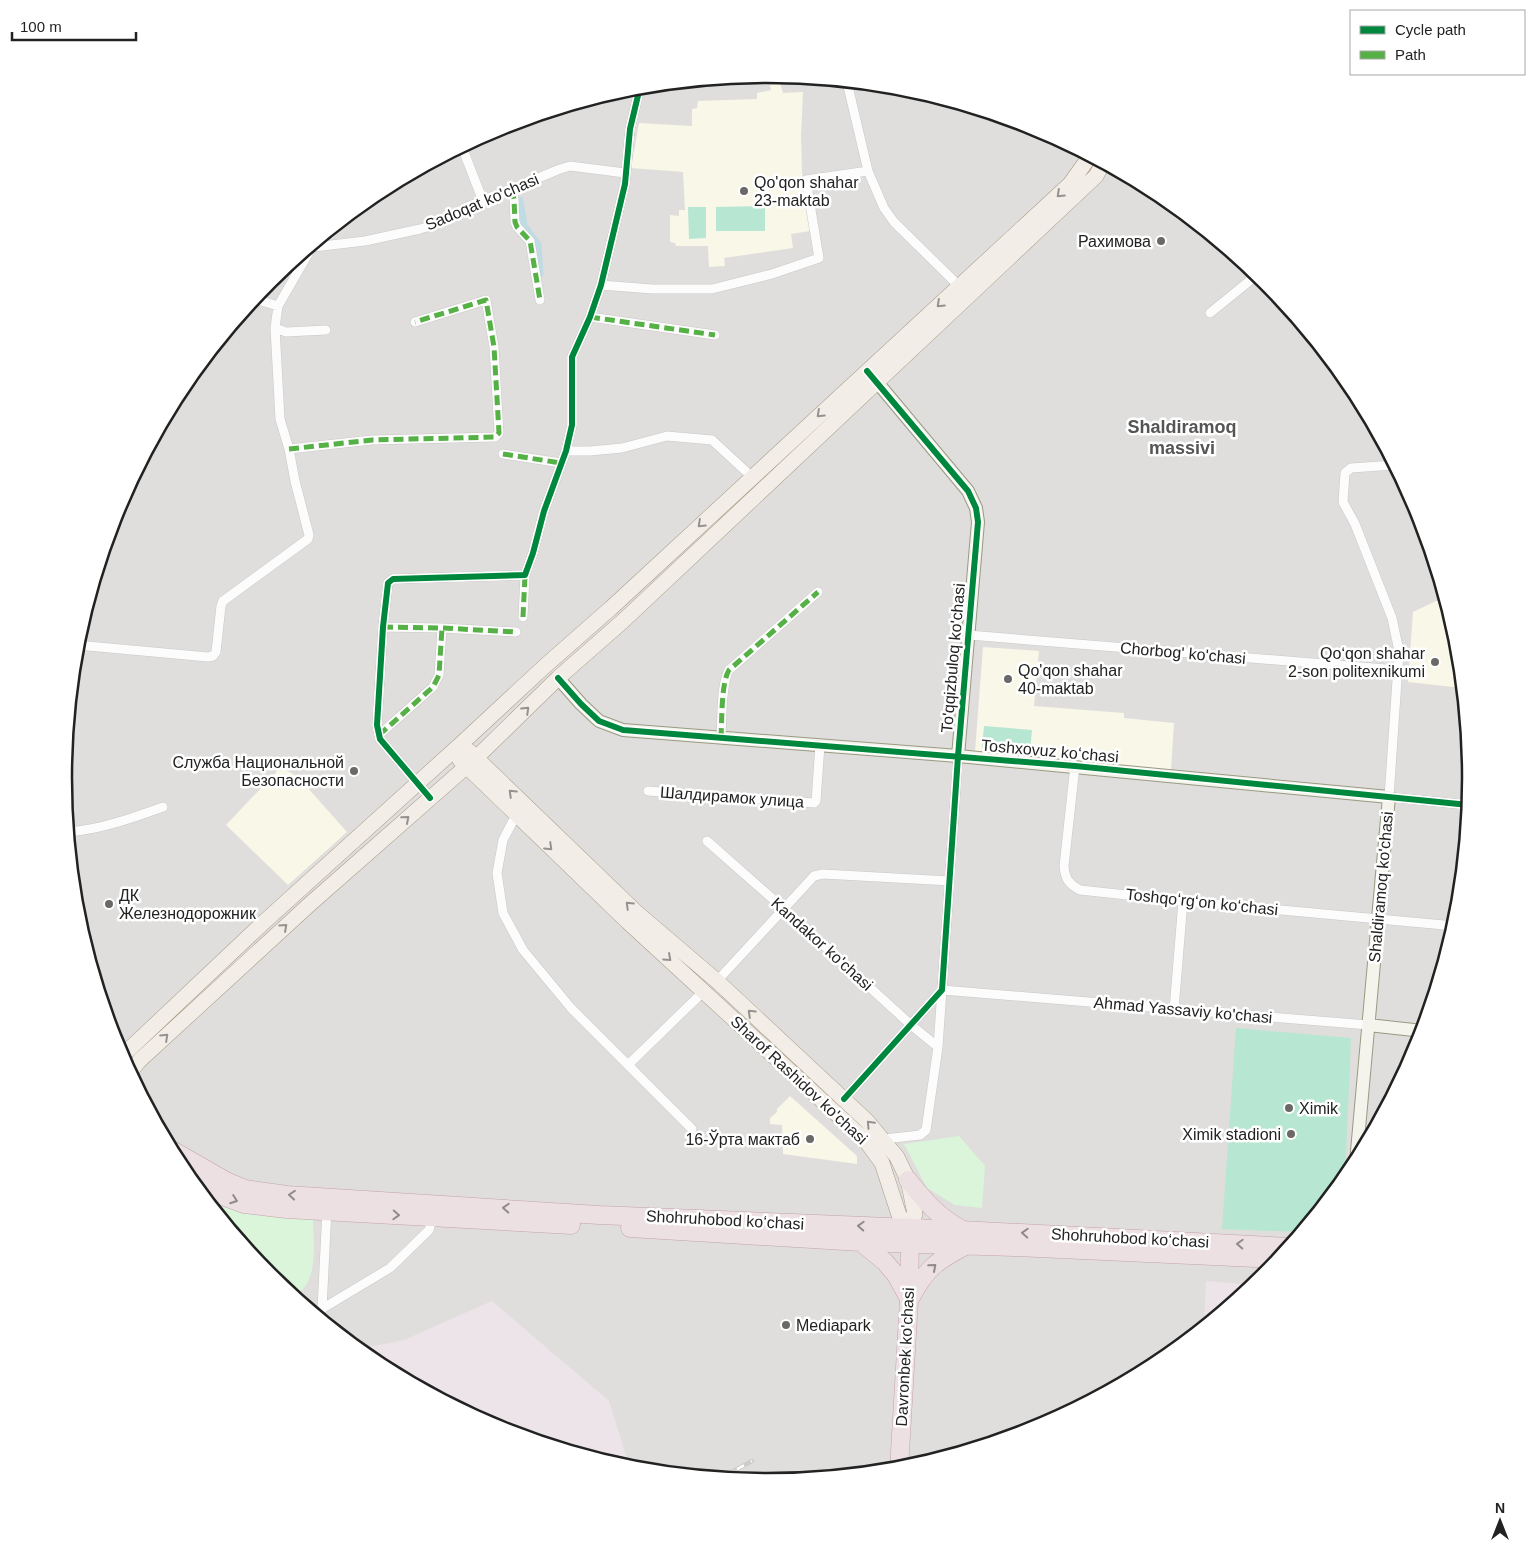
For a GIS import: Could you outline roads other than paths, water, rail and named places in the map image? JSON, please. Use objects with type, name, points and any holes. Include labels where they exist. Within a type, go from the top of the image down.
[{"type":"highway","name":"Shohruhobod koʻchasi","points":[[186,1158],[226,1181],[245,1189],[287,1195],[328,1204],[433,1217],[861,1242],[910,1236]]},
{"type":"highway","points":[[908,1180],[929,1206],[964,1237],[948,1255],[930,1268],[920,1280],[909,1300]]},
{"type":"highway","name":"Shohruhobod koʻchasi","points":[[207,1188],[244,1204],[286,1209],[328,1204],[599,1215],[910,1236],[1280,1247]]},
{"type":"highway","name":"Davronbek ko'chasi","points":[[900,1461],[909,1300],[910,1236]]},
{"type":"highway","name":"Shohruhobod koʻchasi","points":[[964,1237],[1269,1258]]},
{"type":"highway","points":[[861,1242],[885,1262],[896,1276],[909,1300]]},
{"type":"main road","points":[[135,1066],[283,928],[471,763],[558,678],[623,620],[872,376],[959,286],[1070,184],[1086,161]]},
{"type":"main road","points":[[128,1050],[264,922],[458,747],[499,707],[611,608],[752,477],[969,297],[1096,176],[1100,168]]},
{"type":"main road","name":"Sharof Rashidov ko'chasi","points":[[458,747],[516,815],[628,922],[866,1141],[882,1163],[899,1215],[910,1236]]},
{"type":"main road","name":"Sharof Rashidov ko'chasi","points":[[471,763],[636,912],[717,981],[844,1099],[884,1139],[897,1157],[908,1180],[915,1214],[910,1236]]},
{"type":"main road","points":[[760,1043],[771,1031]]},
{"type":"street","points":[[848,88],[868,171],[884,208],[894,222],[959,286]]},
{"type":"street","points":[[522,617],[525,575],[544,511],[566,451],[572,425],[572,357],[590,317],[601,285],[625,184],[630,129],[638,95]]},
{"type":"street","points":[[464,153],[483,201]]},
{"type":"street","name":"Sadoqat ko'chasi","points":[[320,246],[365,241],[420,230],[434,225],[465,208],[560,168],[570,166],[625,173]]},
{"type":"street","points":[[601,285],[652,289],[712,289],[772,274],[819,258],[806,180],[868,171]]},
{"type":"street","points":[[512,189],[515,222],[517,227],[530,241],[540,300]]},
{"type":"street","points":[[85,646],[208,658],[213,656],[216,652],[223,601],[309,537],[289,449],[280,419],[275,328],[278,306],[301,263]]},
{"type":"street","points":[[1210,313],[1251,279]]},
{"type":"street","points":[[289,449],[372,440],[496,437],[499,433],[494,347],[486,300],[415,322]]},
{"type":"street","points":[[263,301],[278,306]]},
{"type":"street","points":[[590,317],[715,335]]},
{"type":"street","points":[[275,328],[286,332],[326,330]]},
{"type":"street","name":"To'qqizbuloq ko'chasi","points":[[872,376],[968,491],[976,508],[978,522],[958,756],[938,1047],[926,1130],[920,1135],[884,1139]]},
{"type":"street","points":[[566,451],[622,448],[667,436],[712,440],[752,477]]},
{"type":"street","points":[[503,454],[561,463]]},
{"type":"street","name":"Shaldiramoq ko'chasi","points":[[1364,1134],[1368,1025],[1389,797],[1399,651],[1392,618],[1354,524],[1343,502],[1345,473],[1351,468],[1388,465]]},
{"type":"street","points":[[430,798],[383,744],[377,725],[383,627],[388,583],[393,579],[525,575]]},
{"type":"street","points":[[720,738],[723,693],[726,675],[729,670],[818,592]]},
{"type":"street","points":[[383,627],[516,632]]},
{"type":"street","points":[[379,735],[433,686],[439,675],[442,628]]},
{"type":"street","name":"Chorbog' ko'chasi","points":[[968,635],[1398,670]]},
{"type":"street","name":"Toshxovuz koʻchasi","points":[[558,678],[599,721],[623,730],[1075,766],[1461,804]]},
{"type":"street","name":"Шалдирамок улица","points":[[648,791],[816,802],[820,745]]},
{"type":"street","name":"Toshqoʻrgʻon koʻchasi","points":[[1075,766],[1064,866],[1065,876],[1071,885],[1080,890],[1446,925]]},
{"type":"street","points":[[75,832],[121,822],[163,807]]},
{"type":"street","points":[[516,815],[503,840],[497,872],[503,913],[523,950],[572,1008],[692,1129]]},
{"type":"street","name":"Kandakor ko'chasi","points":[[707,841],[784,908],[911,1025],[938,1047]]},
{"type":"street","points":[[717,981],[814,876],[818,874],[950,881]]},
{"type":"street","points":[[1174,1009],[1183,901]]},
{"type":"street","points":[[844,1099],[942,990]]},
{"type":"street","name":"Ahmad Yassaviy ko'chasi","points":[[942,990],[1415,1030]]},
{"type":"street","points":[[628,1064],[704,991]]},
{"type":"street","points":[[318,1308],[328,1204]]},
{"type":"street","points":[[320,1310],[390,1268],[428,1230],[433,1217]]},
{"type":"waterway","points":[[519,201],[523,226],[537,245],[539,274]]},
{"type":"railway","points":[[732,1472],[752,1461]]},
{"type":"place","name":"Qo'qon shahar 23-maktab","points":[[744,191]]},
{"type":"place","name":"Рахимова","points":[[1161,241]]},
{"type":"place","name":"Qoʻqon shahar 2-son politexnikumi","points":[[1435,662]]},
{"type":"place","name":"Qo'qon shahar 40-maktab","points":[[1008,679]]},
{"type":"place","name":"Служба Национальной Безопасности","points":[[354,771]]},
{"type":"place","name":"ДК Железнодорожник","points":[[109,904]]},
{"type":"place","name":"Ximik","points":[[1289,1108]]},
{"type":"place","name":"Ximik stadioni","points":[[1291,1134]]},
{"type":"place","name":"16-Ўрта мактаб","points":[[810,1139]]},
{"type":"place","name":"Mediapark","points":[[786,1325]]},
{"type":"district","name":"Shaldiramoq massivi","points":[[1182,437]]}]
